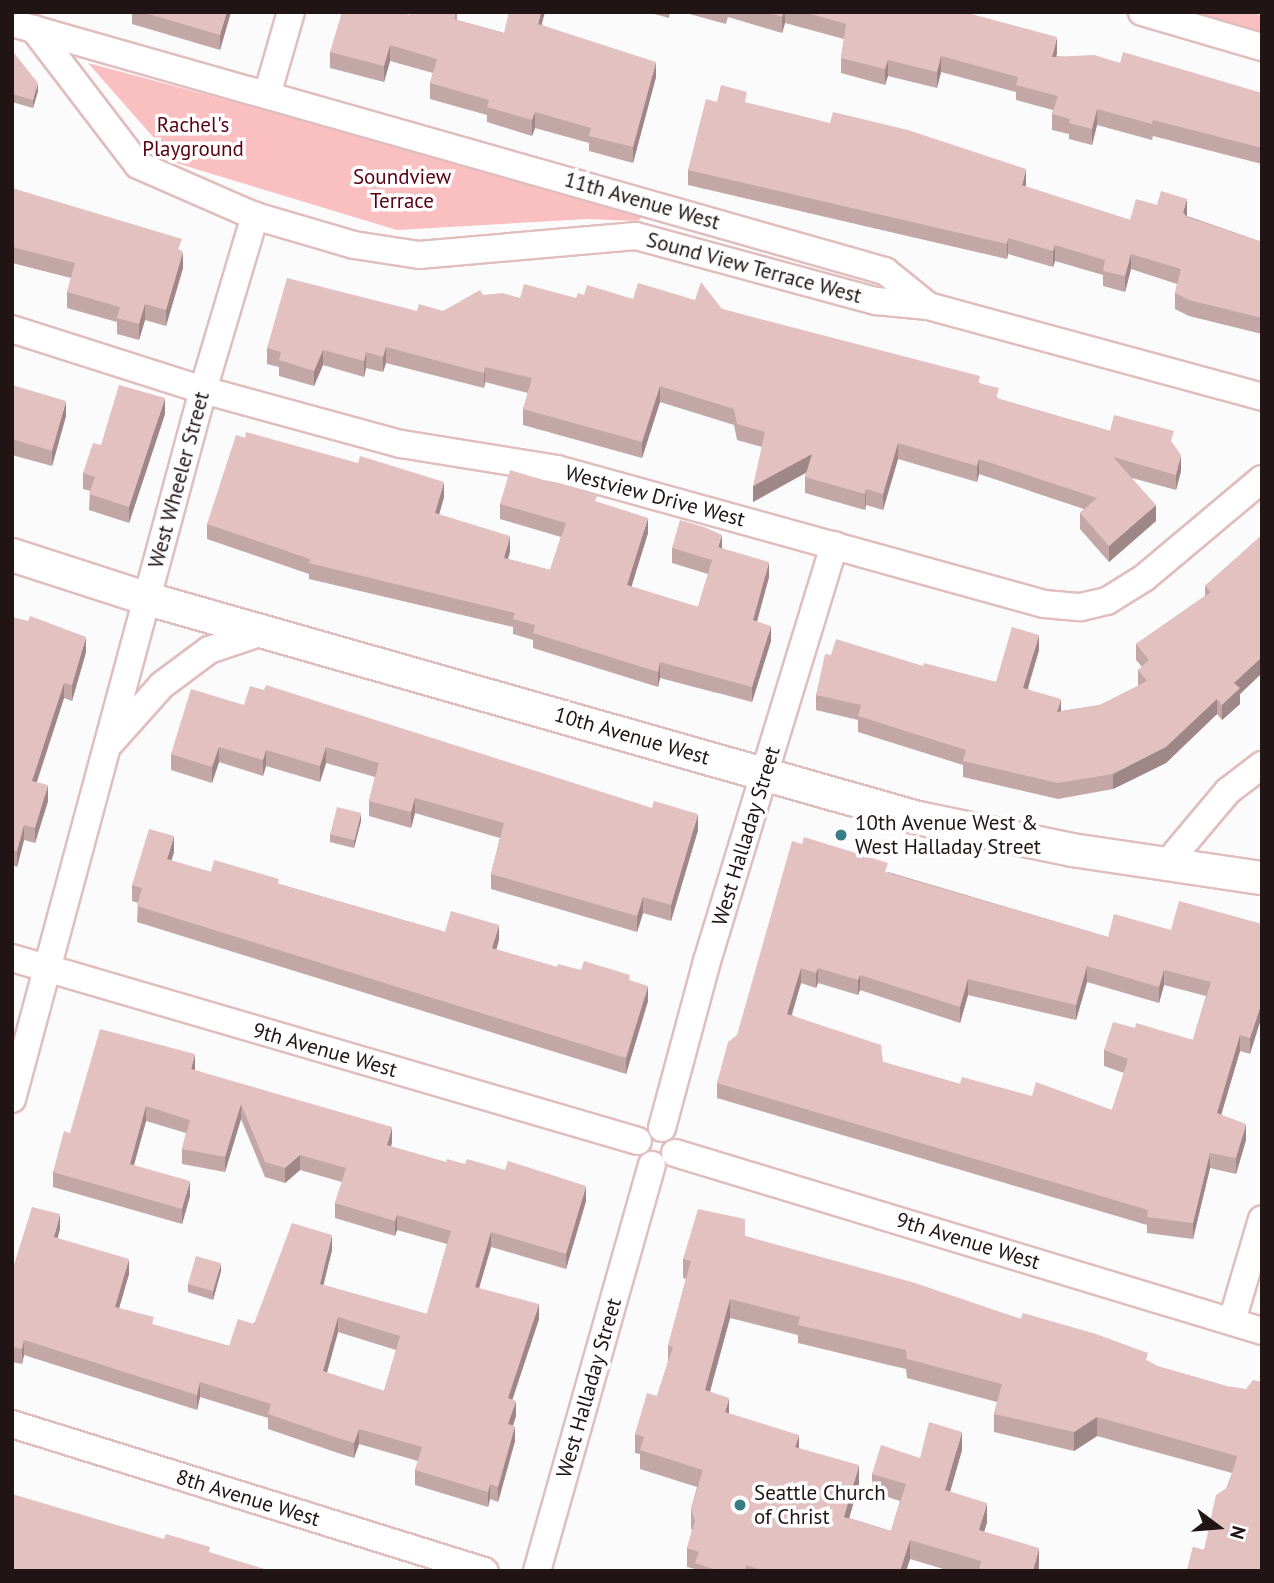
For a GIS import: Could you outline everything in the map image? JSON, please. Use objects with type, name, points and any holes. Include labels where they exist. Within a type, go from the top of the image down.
[{"type":"street","points":[[267,95],[291,12]]},
{"type":"street","points":[[1142,12],[1262,47]]},
{"type":"street","name":"11th Avenue West","points":[[23,26],[886,271],[928,306],[1262,397]]},
{"type":"street","name":"Sound View Terrace West","points":[[23,26],[138,165],[172,184],[255,216],[354,246],[419,255],[636,236],[876,301],[928,306]]},
{"type":"street","name":"West Wheeler Street","points":[[12,1099],[203,390],[255,216]]},
{"type":"street","name":"Westview Drive West","points":[[12,329],[203,390],[401,444],[558,469],[1044,604],[1081,607],[1107,601],[1144,578],[1262,480]]},
{"type":"street","name":"West Halladay Street","points":[[662,1128],[834,545]]},
{"type":"street","name":"10th Avenue West","points":[[12,555],[148,598],[766,774],[993,835],[1169,861],[1262,878]]},
{"type":"street","name":"West Wheeler Street","points":[[107,746],[162,685],[209,650],[265,631]]},
{"type":"street","points":[[1169,861],[1228,791],[1262,765]]},
{"type":"street","name":"9th Avenue West","points":[[12,958],[638,1141]]},
{"type":"street","points":[[662,1128],[673,1137],[663,1159],[640,1156],[638,1141],[647,1130],[662,1128]]},
{"type":"street","name":"West Halladay Street","points":[[537,1571],[663,1159]]},
{"type":"street","name":"9th Avenue West","points":[[663,1159],[1262,1331]]},
{"type":"street","points":[[1232,1321],[1262,1219]]},
{"type":"street","name":"8th Avenue West","points":[[12,1424],[485,1571]]},
{"type":"green space","points":[[1189,12],[1250,12],[1262,16],[1262,32]]},
{"type":"green space","name":"Soundview Terrace","points":[[88,63],[587,196],[644,215],[638,221],[588,219],[397,230],[176,163]]},
{"type":"building","points":[[142,12],[227,12],[220,35]]},
{"type":"building","points":[[342,12],[400,12],[410,15],[411,12],[456,12],[454,19],[504,33],[509,12],[541,12],[538,24],[656,62],[633,147],[589,136],[591,128],[535,112],[532,120],[487,107],[489,100],[430,83],[437,59],[390,45],[384,66],[330,52]]},
{"type":"building","points":[[766,12],[784,12],[782,17]]},
{"type":"building","points":[[804,12],[964,12],[1057,37],[1052,57],[1094,55],[1120,63],[1123,52],[1262,93],[1262,148],[1153,120],[1152,124],[1097,109],[1092,129],[1069,123],[1070,119],[1052,114],[1058,96],[1016,85],[1018,77],[941,56],[937,72],[888,60],[885,69],[841,58],[846,24]]},
{"type":"building","points":[[14,53],[38,83],[33,100],[12,94]]},
{"type":"building","points":[[721,85],[747,92],[745,102],[830,123],[833,112],[908,130],[1026,169],[1022,185],[1130,220],[1136,199],[1157,205],[1161,191],[1187,199],[1183,212],[1187,217],[1262,242],[1262,318],[1189,300],[1175,293],[1181,269],[1131,254],[1125,276],[1103,271],[1105,260],[1055,245],[1053,251],[1008,238],[1007,244],[688,170],[706,99],[717,102]]},
{"type":"building","points":[[12,188],[182,239],[178,250],[183,252],[166,310],[145,304],[139,324],[117,318],[120,307],[67,292],[75,263],[12,247]]},
{"type":"building","points":[[287,278],[417,311],[419,304],[443,311],[480,290],[483,295],[502,293],[520,298],[524,284],[576,298],[578,293],[584,295],[587,285],[633,299],[638,283],[695,300],[701,282],[722,309],[980,376],[978,383],[999,388],[996,398],[1110,431],[1114,415],[1174,431],[1171,441],[1181,455],[1176,475],[1113,457],[1156,505],[1109,546],[1080,513],[1097,498],[979,459],[977,466],[898,443],[883,494],[866,489],[865,494],[805,477],[812,454],[753,486],[765,432],[737,424],[734,409],[660,386],[642,442],[523,409],[532,378],[485,367],[484,373],[386,347],[383,357],[366,352],[364,361],[323,350],[314,371],[279,360],[281,352],[267,348]]},
{"type":"building","points":[[12,385],[66,401],[52,451],[12,439]]},
{"type":"building","points":[[119,385],[165,398],[129,507],[89,494],[95,477],[83,473],[93,443],[101,445]]},
{"type":"building","points":[[246,432],[358,463],[360,456],[444,482],[435,513],[510,536],[504,558],[550,570],[566,523],[500,504],[510,470],[597,496],[595,501],[648,518],[627,585],[698,607],[712,560],[672,548],[680,520],[722,535],[718,547],[769,562],[753,620],[771,626],[752,687],[660,662],[658,672],[533,633],[535,625],[513,619],[515,613],[309,563],[310,559],[207,524],[236,435],[245,438]]},
{"type":"building","points":[[1262,535],[1262,657],[1234,683],[1240,688],[1222,705],[1217,699],[1166,747],[1113,774],[1058,783],[963,761],[966,750],[858,716],[861,705],[816,695],[825,654],[831,655],[836,639],[923,666],[924,663],[996,682],[1012,627],[1039,635],[1023,688],[1061,699],[1057,712],[1100,705],[1147,681],[1138,670],[1149,660],[1136,644],[1211,592],[1205,586]]},
{"type":"building","points":[[30,616],[86,637],[72,685],[64,683],[32,781],[48,785],[35,828],[24,825],[17,851],[12,850],[12,617],[28,621]]},
{"type":"building","points":[[266,685],[652,808],[654,801],[698,814],[671,905],[643,897],[637,916],[491,874],[504,823],[415,798],[411,812],[369,801],[379,763],[326,747],[320,766],[266,750],[263,760],[219,747],[212,767],[171,754],[191,689],[244,705],[250,686],[264,690]]},
{"type":"building","points":[[337,807],[361,813],[354,840],[330,834]]},
{"type":"building","points":[[149,829],[174,836],[167,859],[211,872],[214,860],[279,879],[278,884],[445,932],[451,911],[499,925],[492,948],[557,967],[558,964],[581,970],[584,961],[630,975],[629,980],[648,986],[626,1058],[137,906],[142,888],[132,885]]},
{"type":"building","points":[[804,837],[888,863],[885,872],[1108,937],[1114,914],[1171,930],[1179,901],[1262,924],[1262,1001],[1250,1038],[1240,1035],[1217,1113],[1246,1124],[1236,1158],[1210,1153],[1193,1223],[1147,1217],[1148,1210],[717,1083],[728,1042],[737,1035],[792,841],[802,844]],"holes":[[[1087,966],[1159,987],[1164,970],[1211,982],[1193,1040],[1136,1023],[1135,1028],[1113,1022],[1104,1050],[1128,1059],[1112,1110],[1036,1082],[1032,1096],[962,1077],[960,1084],[883,1062],[881,1045],[787,1014],[801,968],[816,973],[818,968],[858,980],[860,975],[960,1007],[968,979],[1076,1005]]]},
{"type":"building","points":[[100,1029],[195,1054],[191,1069],[392,1127],[387,1145],[446,1162],[447,1159],[465,1164],[467,1159],[505,1170],[508,1161],[586,1186],[566,1254],[491,1232],[475,1287],[539,1304],[508,1398],[516,1401],[508,1424],[515,1426],[498,1487],[490,1484],[488,1492],[415,1470],[422,1447],[359,1429],[354,1443],[268,1414],[271,1404],[200,1382],[197,1395],[24,1340],[22,1349],[12,1347],[12,1271],[32,1207],[60,1214],[54,1237],[129,1259],[115,1307],[154,1317],[152,1324],[229,1346],[238,1319],[254,1324],[292,1223],[332,1235],[320,1284],[427,1314],[451,1231],[397,1215],[395,1221],[335,1203],[346,1168],[300,1155],[285,1168],[265,1162],[241,1104],[225,1157],[182,1149],[190,1120],[146,1106],[130,1164],[190,1181],[182,1209],[53,1172],[64,1131],[70,1133]],"holes":[[[338,1317],[400,1336],[384,1391],[323,1371]]]},
{"type":"building","points":[[698,1209],[745,1219],[745,1236],[915,1283],[1021,1319],[1023,1313],[1096,1334],[1148,1353],[1146,1360],[1157,1366],[1226,1386],[1246,1389],[1253,1380],[1262,1382],[1262,1571],[1187,1570],[1193,1547],[1204,1550],[1216,1495],[1228,1487],[1237,1456],[1097,1417],[1074,1432],[994,1414],[1002,1384],[907,1359],[906,1350],[798,1325],[800,1317],[730,1299],[705,1390],[729,1398],[725,1412],[799,1435],[795,1447],[859,1465],[844,1517],[891,1531],[906,1484],[872,1474],[881,1445],[920,1458],[929,1422],[962,1432],[945,1490],[987,1503],[979,1530],[1039,1548],[1033,1571],[979,1571],[981,1561],[910,1540],[900,1571],[764,1571],[746,1565],[745,1571],[719,1571],[695,1563],[699,1552],[687,1548],[695,1521],[691,1509],[703,1470],[640,1450],[644,1437],[635,1434],[647,1393],[657,1396],[673,1347],[668,1346],[691,1261],[683,1259]]},
{"type":"building","points":[[196,1256],[221,1263],[213,1291],[188,1284]]},
{"type":"building","points":[[12,1494],[164,1539],[166,1534],[210,1547],[209,1552],[271,1571],[12,1571]]},
{"type":"place","name":"10th Avenue West & West Halladay Street","points":[[841,835]]},
{"type":"place","name":"Seattle Church of Christ","points":[[740,1505]]},
{"type":"park label","name":"Rachel's Playground","points":[[193,137]]}]
